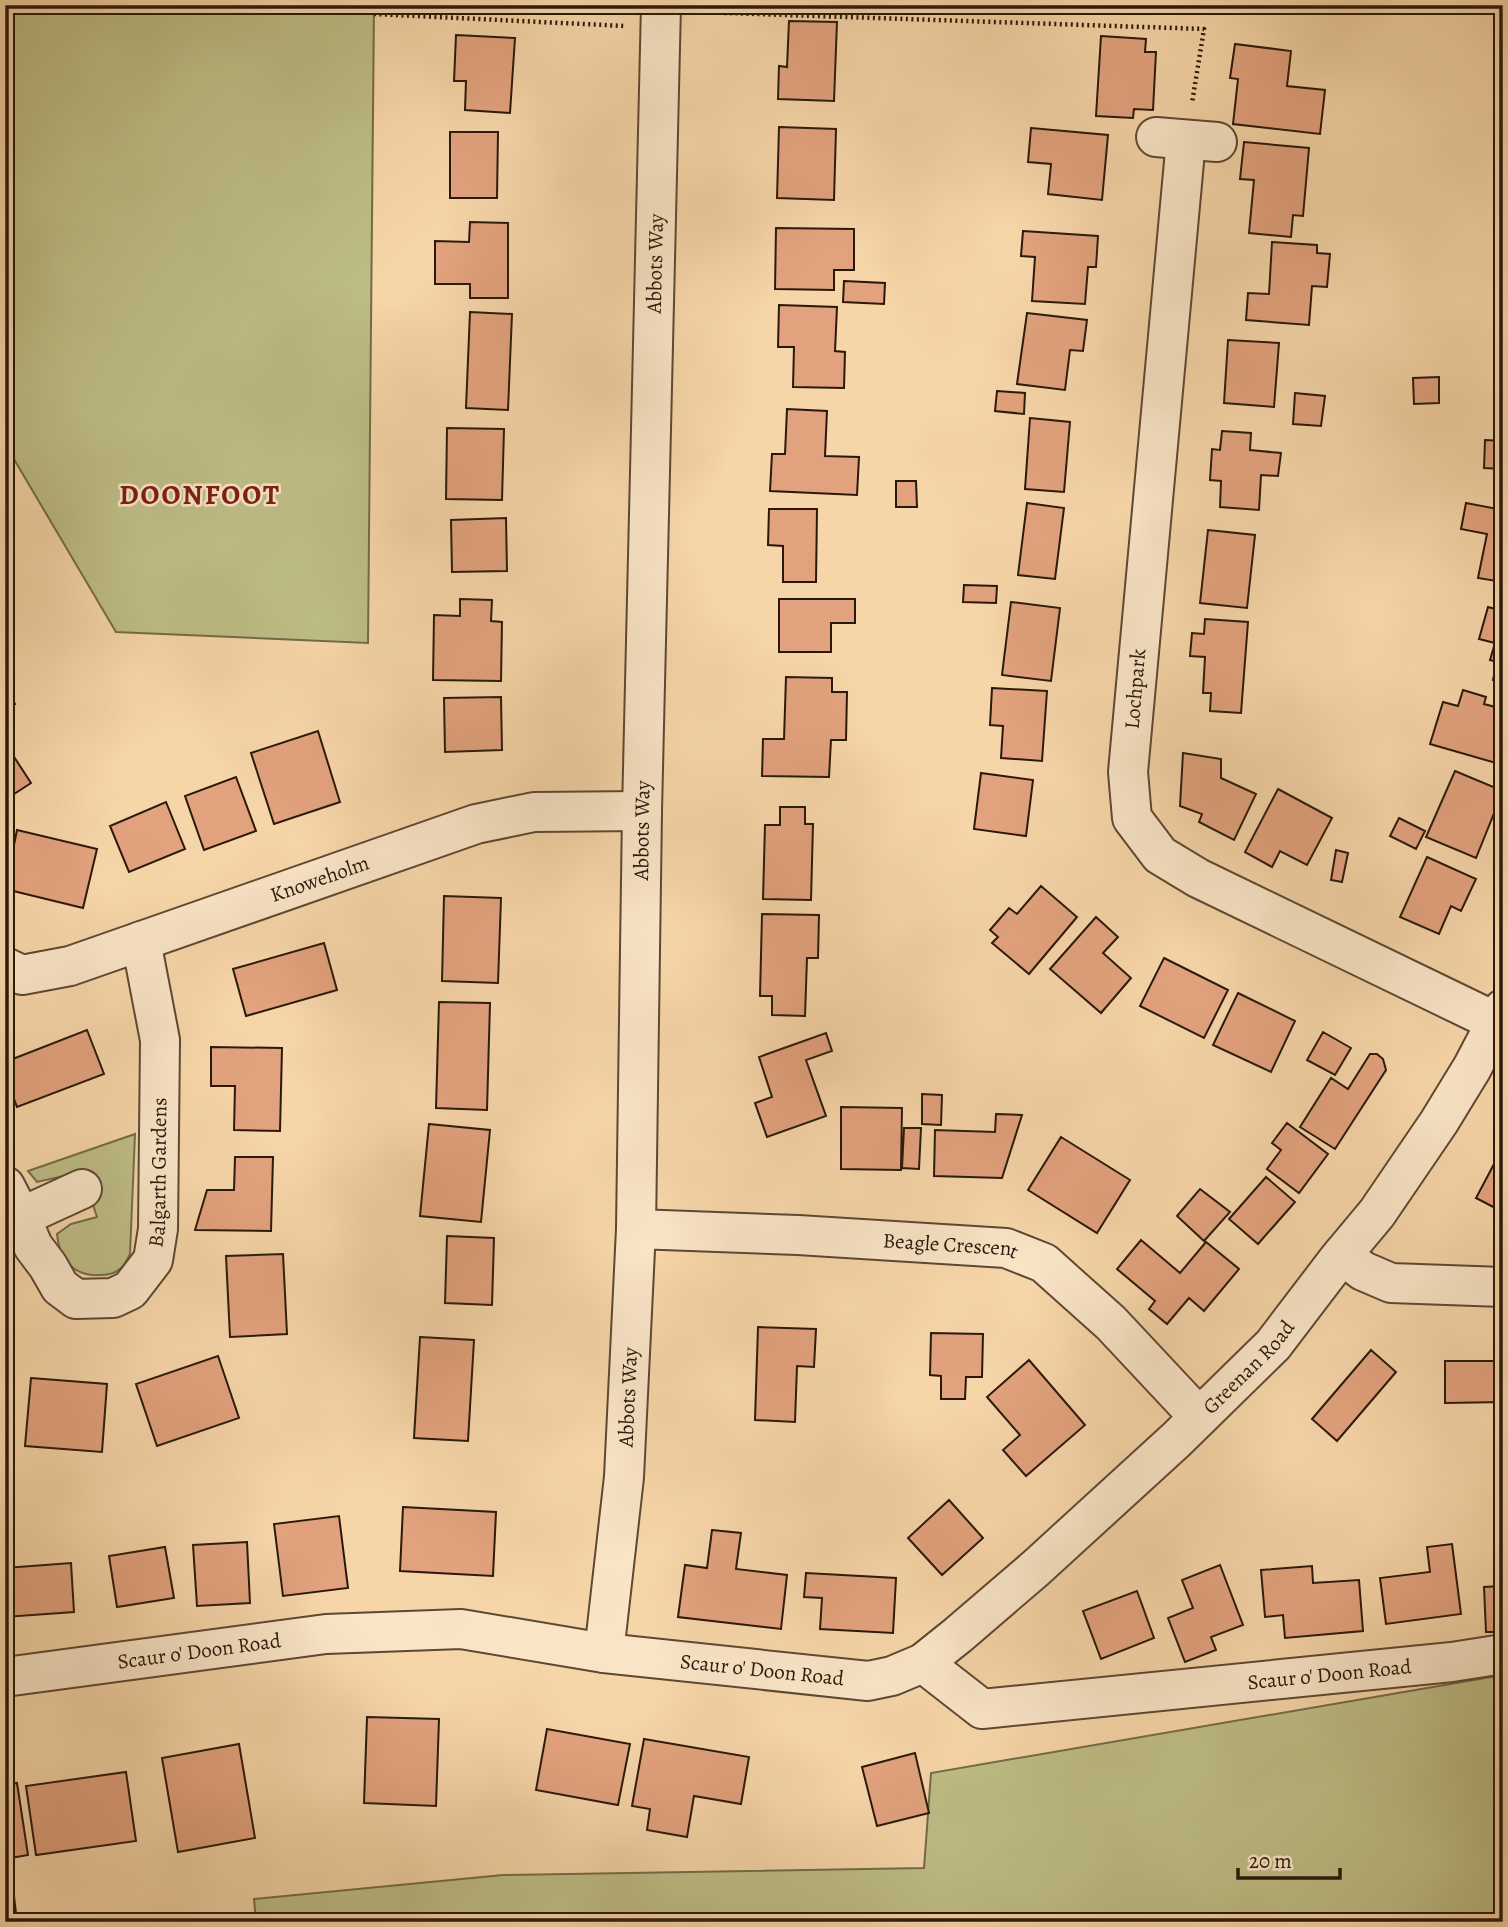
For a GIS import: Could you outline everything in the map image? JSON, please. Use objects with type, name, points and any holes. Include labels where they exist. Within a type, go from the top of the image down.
[{"type":"street","name":"Abbots Way","points":[[604,1653],[624,1477],[636,1229],[642,811],[661,15]]},
{"type":"street","name":"Lochpark","points":[[1186,140],[1128,772],[1132,818],[1160,855],[1198,878],[1499,1016]]},
{"type":"street","name":"Knoweholm","points":[[5,967],[22,975],[70,966],[476,824],[534,812],[642,811]]},
{"type":"street","name":"Balgarth Gardens","points":[[13,1201],[33,1246],[60,1287],[76,1299],[113,1298],[130,1290],[153,1260],[158,1229],[160,1040],[141,941]]},
{"type":"street","name":"Greenan Road","points":[[923,1663],[1046,1560],[1273,1345],[1377,1213],[1439,1122],[1472,1068],[1499,1016]]},
{"type":"street","points":[[13,1201],[82,1189]]},
{"type":"street","name":"Beagle Crescent","points":[[636,1229],[798,1235],[1006,1248],[1044,1262],[1111,1323],[1199,1417]]},
{"type":"street","points":[[1342,1255],[1363,1270],[1391,1283],[1503,1287]]},
{"type":"street","name":"Scaur o' Doon Road","points":[[5,1677],[326,1634],[461,1629],[604,1653],[868,1681],[892,1676],[923,1663],[982,1709],[1452,1662],[1503,1654]]},
{"type":"path","points":[[374,14],[661,15],[1204,29],[1186,140]]},
{"type":"shaded area","points":[[5,5],[374,5],[368,643],[116,632],[5,444]]},
{"type":"shaded area","points":[[135,1134],[130,1254],[122,1267],[114,1273],[83,1273],[69,1265],[61,1251],[57,1234],[71,1224],[97,1217],[82,1172],[37,1182],[28,1171]]},
{"type":"shaded area","points":[[1503,1675],[1503,1922],[256,1922],[254,1899],[503,1875],[924,1868],[931,1773]]},
{"type":"building","points":[[789,21],[837,22],[834,101],[778,99],[779,66],[787,67]]},
{"type":"building","points":[[456,35],[515,38],[510,113],[465,110],[466,81],[454,81]]},
{"type":"building","points":[[1101,36],[1146,39],[1145,52],[1156,52],[1153,110],[1134,109],[1133,118],[1096,116]]},
{"type":"building","points":[[1235,44],[1291,51],[1287,86],[1325,90],[1320,134],[1233,124],[1238,79],[1230,78]]},
{"type":"building","points":[[779,127],[836,129],[834,200],[777,198]]},
{"type":"building","points":[[1031,128],[1108,135],[1102,200],[1048,194],[1051,164],[1028,162]]},
{"type":"building","points":[[450,132],[498,132],[497,198],[450,198]]},
{"type":"building","points":[[1244,142],[1309,148],[1303,216],[1293,215],[1291,237],[1249,233],[1254,180],[1240,179]]},
{"type":"building","points":[[470,222],[508,223],[508,298],[470,298],[470,284],[435,284],[435,241],[469,242]]},
{"type":"building","points":[[776,228],[854,229],[854,270],[834,270],[834,290],[775,289]]},
{"type":"building","points":[[1023,231],[1098,236],[1096,267],[1088,267],[1085,304],[1032,301],[1035,257],[1021,256]]},
{"type":"building","points":[[1272,242],[1317,245],[1317,253],[1330,254],[1327,287],[1312,286],[1309,325],[1246,320],[1248,293],[1269,294]]},
{"type":"building","points":[[844,281],[885,283],[884,304],[843,302]]},
{"type":"building","points":[[779,305],[837,307],[835,351],[845,352],[844,388],[793,387],[794,347],[778,347]]},
{"type":"building","points":[[470,312],[512,314],[508,410],[466,408]]},
{"type":"building","points":[[1027,313],[1087,320],[1083,351],[1070,350],[1065,390],[1017,384]]},
{"type":"building","points":[[1228,340],[1279,343],[1274,407],[1224,403]]},
{"type":"building","points":[[1439,377],[1439,403],[1414,404],[1413,378]]},
{"type":"building","points":[[997,391],[1025,393],[1024,414],[995,411]]},
{"type":"building","points":[[1295,393],[1325,396],[1321,426],[1293,424]]},
{"type":"building","points":[[787,409],[827,411],[825,456],[859,457],[857,495],[770,491],[772,454],[785,454]]},
{"type":"building","points":[[1030,418],[1070,422],[1064,492],[1025,489]]},
{"type":"building","points":[[447,428],[504,429],[502,500],[446,499]]},
{"type":"building","points":[[1222,431],[1251,433],[1250,450],[1281,453],[1278,476],[1261,475],[1259,510],[1220,507],[1221,481],[1210,480],[1212,449],[1220,450]]},
{"type":"building","points":[[1485,440],[1503,441],[1503,469],[1484,468]]},
{"type":"building","points":[[896,481],[916,481],[917,507],[896,507]]},
{"type":"building","points":[[1027,503],[1064,508],[1055,579],[1018,575]]},
{"type":"building","points":[[1466,503],[1503,510],[1503,595],[1495,594],[1497,581],[1478,578],[1487,534],[1461,529]]},
{"type":"building","points":[[769,509],[817,509],[816,582],[783,582],[783,546],[768,545]]},
{"type":"building","points":[[506,518],[507,571],[452,572],[451,520]]},
{"type":"building","points":[[1208,530],[1255,535],[1247,608],[1200,603]]},
{"type":"building","points":[[964,585],[997,586],[996,603],[963,602]]},
{"type":"building","points":[[460,599],[492,600],[491,621],[502,622],[501,681],[433,680],[434,615],[460,616]]},
{"type":"building","points":[[779,599],[855,599],[855,623],[831,623],[831,652],[779,652]]},
{"type":"building","points":[[1011,602],[1060,608],[1051,681],[1002,675]]},
{"type":"building","points":[[1488,607],[1503,611],[1503,682],[1493,680],[1497,662],[1490,660],[1495,643],[1479,639]]},
{"type":"building","points":[[1205,619],[1248,622],[1241,713],[1210,711],[1211,693],[1203,693],[1205,657],[1190,656],[1192,633],[1204,634]]},
{"type":"building","points":[[786,677],[832,678],[832,692],[847,692],[846,740],[831,740],[829,777],[762,776],[763,739],[784,739]]},
{"type":"building","points":[[5,686],[15,704],[5,709]]},
{"type":"building","points":[[992,688],[1047,691],[1042,761],[1001,758],[1003,726],[990,725]]},
{"type":"building","points":[[1463,690],[1486,697],[1484,704],[1503,709],[1503,765],[1430,744],[1443,702],[1458,706]]},
{"type":"building","points":[[501,697],[502,750],[445,752],[444,698]]},
{"type":"building","points":[[318,731],[340,802],[274,824],[251,753]]},
{"type":"building","points":[[5,743],[31,783],[5,800]]},
{"type":"building","points":[[1183,753],[1221,759],[1221,778],[1256,794],[1234,840],[1199,822],[1202,814],[1180,806]]},
{"type":"building","points":[[1455,771],[1503,791],[1476,858],[1426,837]]},
{"type":"building","points":[[981,773],[1033,780],[1026,836],[974,829]]},
{"type":"building","points":[[236,777],[256,831],[204,850],[185,796]]},
{"type":"building","points":[[1278,789],[1332,818],[1307,865],[1280,851],[1272,867],[1245,852]]},
{"type":"building","points":[[166,802],[185,849],[129,872],[110,826]]},
{"type":"building","points":[[780,807],[805,807],[805,824],[813,824],[811,900],[763,899],[765,825],[780,825]]},
{"type":"building","points":[[1399,818],[1425,831],[1416,849],[1390,836]]},
{"type":"building","points":[[17,830],[97,849],[83,908],[5,889]]},
{"type":"building","points":[[1336,850],[1348,853],[1342,882],[1331,880]]},
{"type":"building","points":[[1427,857],[1476,879],[1461,911],[1451,906],[1439,934],[1400,917]]},
{"type":"building","points":[[1041,886],[1077,917],[1029,974],[992,943],[998,937],[990,930],[1009,908],[1017,914]]},
{"type":"building","points":[[444,896],[501,898],[498,983],[442,981]]},
{"type":"building","points":[[762,914],[819,915],[818,958],[807,958],[805,1016],[772,1015],[772,996],[760,996]]},
{"type":"building","points":[[1096,917],[1118,937],[1103,953],[1131,978],[1101,1013],[1050,969]]},
{"type":"building","points":[[324,943],[337,990],[246,1016],[233,969]]},
{"type":"building","points":[[1164,958],[1228,990],[1204,1038],[1140,1006]]},
{"type":"building","points":[[1238,993],[1295,1021],[1271,1072],[1213,1045]]},
{"type":"building","points":[[439,1002],[490,1003],[487,1110],[436,1108]]},
{"type":"building","points":[[87,1030],[104,1074],[17,1107],[5,1075],[5,1062]]},
{"type":"building","points":[[1323,1032],[1351,1048],[1335,1075],[1307,1060]]},
{"type":"building","points":[[826,1033],[832,1051],[806,1060],[826,1116],[767,1137],[755,1103],[772,1097],[759,1057]]},
{"type":"building","points":[[211,1047],[282,1048],[280,1131],[234,1130],[235,1086],[211,1086]]},
{"type":"building","points":[[1370,1054],[1377,1054],[1383,1059],[1386,1070],[1335,1149],[1300,1127],[1331,1078],[1348,1089]]},
{"type":"building","points":[[922,1094],[942,1095],[941,1125],[922,1124]]},
{"type":"building","points":[[841,1107],[902,1108],[901,1170],[841,1169]]},
{"type":"building","points":[[996,1114],[1022,1115],[1002,1178],[934,1176],[935,1130],[995,1132]]},
{"type":"building","points":[[1287,1123],[1328,1154],[1299,1193],[1267,1169],[1281,1150],[1272,1143]]},
{"type":"building","points":[[429,1124],[490,1130],[481,1222],[420,1216]]},
{"type":"building","points":[[904,1128],[921,1128],[919,1169],[902,1168]]},
{"type":"building","points":[[1061,1137],[1130,1180],[1097,1233],[1028,1190]]},
{"type":"building","points":[[1503,1147],[1503,1212],[1476,1198]]},
{"type":"building","points":[[235,1157],[273,1157],[271,1231],[195,1230],[207,1190],[234,1190]]},
{"type":"building","points":[[1266,1177],[1295,1202],[1258,1244],[1229,1219]]},
{"type":"building","points":[[1200,1189],[1230,1212],[1204,1241],[1177,1216]]},
{"type":"building","points":[[447,1236],[494,1238],[492,1305],[445,1303]]},
{"type":"building","points":[[1141,1240],[1180,1273],[1206,1242],[1239,1269],[1204,1311],[1189,1298],[1167,1324],[1149,1309],[1155,1301],[1117,1269]]},
{"type":"building","points":[[283,1254],[287,1334],[230,1337],[226,1256]]},
{"type":"building","points":[[758,1327],[816,1329],[814,1367],[797,1366],[795,1422],[755,1420]]},
{"type":"building","points":[[931,1333],[983,1334],[982,1377],[966,1377],[965,1399],[941,1399],[941,1376],[930,1375]]},
{"type":"building","points":[[420,1337],[474,1340],[468,1441],[414,1438]]},
{"type":"building","points":[[1371,1350],[1396,1372],[1337,1441],[1312,1419]]},
{"type":"building","points":[[218,1356],[239,1418],[157,1446],[136,1384]]},
{"type":"building","points":[[1029,1360],[1085,1425],[1026,1476],[1003,1450],[1020,1435],[987,1397]]},
{"type":"building","points":[[1445,1361],[1503,1361],[1503,1402],[1445,1403]]},
{"type":"building","points":[[31,1378],[107,1384],[102,1452],[25,1446]]},
{"type":"building","points":[[949,1500],[983,1538],[942,1575],[908,1538]]},
{"type":"building","points":[[403,1507],[496,1512],[493,1576],[400,1571]]},
{"type":"building","points":[[339,1516],[348,1588],[283,1596],[274,1524]]},
{"type":"building","points":[[1500,1523],[1503,1523],[1503,1632],[1486,1632],[1484,1587],[1502,1586]]},
{"type":"building","points":[[712,1530],[741,1533],[736,1569],[787,1575],[781,1629],[678,1617],[685,1565],[707,1568]]},
{"type":"building","points":[[247,1542],[250,1603],[197,1606],[193,1545]]},
{"type":"building","points":[[1452,1544],[1461,1614],[1386,1624],[1380,1578],[1430,1572],[1427,1547]]},
{"type":"building","points":[[165,1547],[174,1598],[117,1607],[109,1556]]},
{"type":"building","points":[[71,1563],[74,1612],[5,1617],[5,1568]]},
{"type":"building","points":[[1220,1565],[1243,1625],[1211,1637],[1216,1650],[1185,1662],[1168,1618],[1193,1608],[1182,1580]]},
{"type":"building","points":[[1312,1566],[1313,1583],[1359,1580],[1363,1631],[1285,1638],[1283,1615],[1265,1617],[1261,1570]]},
{"type":"building","points":[[806,1573],[896,1578],[893,1633],[820,1629],[822,1598],[804,1597]]},
{"type":"building","points":[[1137,1591],[1154,1638],[1101,1659],[1083,1611]]},
{"type":"building","points":[[367,1717],[439,1719],[436,1806],[364,1803]]},
{"type":"building","points":[[547,1729],[630,1744],[618,1805],[536,1790]]},
{"type":"building","points":[[644,1739],[749,1757],[741,1804],[694,1796],[687,1837],[647,1830],[650,1809],[632,1806]]},
{"type":"building","points":[[239,1744],[255,1838],[178,1852],[162,1758]]},
{"type":"building","points":[[915,1753],[929,1813],[877,1826],[862,1767]]},
{"type":"building","points":[[126,1772],[136,1841],[36,1855],[26,1786]]},
{"type":"building","points":[[17,1783],[28,1855],[5,1859],[5,1785]]},
{"type":"building","points":[[14,1896],[17,1922],[5,1922],[5,1897]]},
{"type":"district","name":"DOONFOOT","points":[[200,494]]}]
